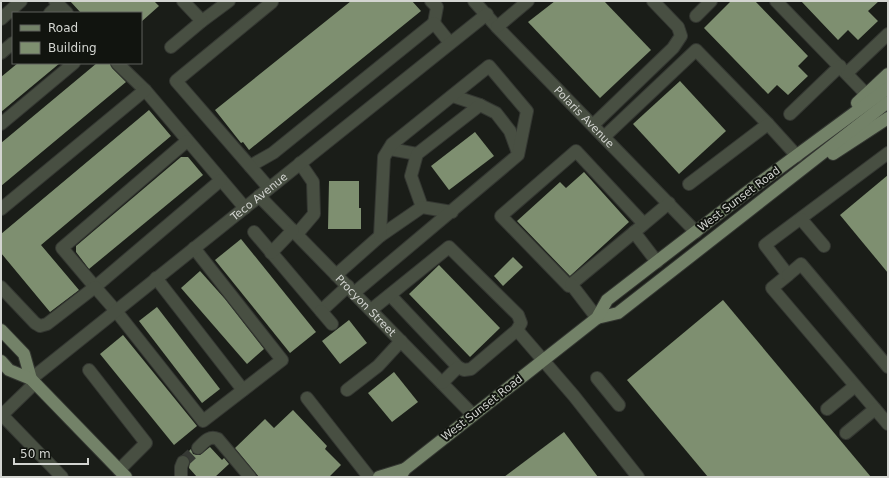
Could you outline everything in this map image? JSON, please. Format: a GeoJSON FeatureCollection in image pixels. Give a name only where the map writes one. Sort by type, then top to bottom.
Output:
{"type":"FeatureCollection","features":[{"type":"Feature","properties":{"kind":"main road"},"geometry":{"type":"LineString","coordinates":[[812,144],[888,74]]}},
{"type":"Feature","properties":{"kind":"main road","name":"West Sunset Road"},"geometry":{"type":"LineString","coordinates":[[379,477],[405,474],[473,415],[597,318],[608,300],[812,144],[888,88]]}},
{"type":"Feature","properties":{"kind":"main road","name":"West Sunset Road"},"geometry":{"type":"LineString","coordinates":[[597,318],[618,313],[888,102]]}},
{"type":"Feature","properties":{"kind":"main road"},"geometry":{"type":"LineString","coordinates":[[764,200],[888,118]]}},
{"type":"Feature","properties":{"kind":"main road"},"geometry":{"type":"LineString","coordinates":[[1,330],[24,354],[33,381]]}},
{"type":"Feature","properties":{"kind":"main road"},"geometry":{"type":"LineString","coordinates":[[1,361],[9,370],[33,381],[122,473]]}},
{"type":"Feature","properties":{"kind":"street"},"geometry":{"type":"LineString","coordinates":[[1,19],[22,1]]}},
{"type":"Feature","properties":{"kind":"street"},"geometry":{"type":"LineString","coordinates":[[183,1],[202,21]]}},
{"type":"Feature","properties":{"kind":"street"},"geometry":{"type":"LineString","coordinates":[[171,47],[229,1]]}},
{"type":"Feature","properties":{"kind":"street"},"geometry":{"type":"LineString","coordinates":[[250,166],[273,153],[434,23],[437,7],[431,1]]}},
{"type":"Feature","properties":{"kind":"street","name":"Polaris Avenue"},"geometry":{"type":"LineString","coordinates":[[474,1],[497,27],[696,232]]}},
{"type":"Feature","properties":{"kind":"street"},"geometry":{"type":"LineString","coordinates":[[497,27],[528,1]]}},
{"type":"Feature","properties":{"kind":"street"},"geometry":{"type":"LineString","coordinates":[[593,125],[673,48],[681,36],[678,27],[653,1]]}},
{"type":"Feature","properties":{"kind":"street"},"geometry":{"type":"LineString","coordinates":[[696,16],[711,1]]}},
{"type":"Feature","properties":{"kind":"street"},"geometry":{"type":"LineString","coordinates":[[776,1],[866,94]]}},
{"type":"Feature","properties":{"kind":"street"},"geometry":{"type":"LineString","coordinates":[[270,188],[176,81],[272,2]]}},
{"type":"Feature","properties":{"kind":"street"},"geometry":{"type":"LineString","coordinates":[[52,12],[61,6]]}},
{"type":"Feature","properties":{"kind":"street","name":"Teco Avenue"},"geometry":{"type":"LineString","coordinates":[[2,414],[33,381],[116,310],[487,14]]}},
{"type":"Feature","properties":{"kind":"street"},"geometry":{"type":"LineString","coordinates":[[434,23],[450,43]]}},
{"type":"Feature","properties":{"kind":"street"},"geometry":{"type":"LineString","coordinates":[[790,114],[888,34]]}},
{"type":"Feature","properties":{"kind":"street"},"geometry":{"type":"LineString","coordinates":[[1,53],[12,44]]}},
{"type":"Feature","properties":{"kind":"street"},"geometry":{"type":"LineString","coordinates":[[604,137],[696,50],[797,156]]}},
{"type":"Feature","properties":{"kind":"street"},"geometry":{"type":"LineString","coordinates":[[1,124],[73,64]]}},
{"type":"Feature","properties":{"kind":"street"},"geometry":{"type":"LineString","coordinates":[[118,64],[144,90],[245,208]]}},
{"type":"Feature","properties":{"kind":"street"},"geometry":{"type":"LineString","coordinates":[[321,311],[435,226],[518,155],[527,111],[489,66],[392,144],[384,157],[380,236]]}},
{"type":"Feature","properties":{"kind":"street"},"geometry":{"type":"LineString","coordinates":[[1,208],[144,90]]}},
{"type":"Feature","properties":{"kind":"street"},"geometry":{"type":"LineString","coordinates":[[452,96],[480,105],[496,113],[510,131],[518,155]]}},
{"type":"Feature","properties":{"kind":"street"},"geometry":{"type":"LineString","coordinates":[[422,206],[411,176],[417,154],[480,105]]}},
{"type":"Feature","properties":{"kind":"street"},"geometry":{"type":"LineString","coordinates":[[689,184],[768,124]]}},
{"type":"Feature","properties":{"kind":"street"},"geometry":{"type":"LineString","coordinates":[[187,140],[62,248],[116,310],[203,421],[282,360],[194,248]]}},
{"type":"Feature","properties":{"kind":"street"},"geometry":{"type":"LineString","coordinates":[[390,149],[417,154]]}},
{"type":"Feature","properties":{"kind":"street"},"geometry":{"type":"LineString","coordinates":[[657,262],[639,228],[576,151],[501,216],[569,286],[639,228],[668,203]]}},
{"type":"Feature","properties":{"kind":"street"},"geometry":{"type":"LineString","coordinates":[[788,276],[765,246],[888,153]]}},
{"type":"Feature","properties":{"kind":"street"},"geometry":{"type":"LineString","coordinates":[[271,252],[314,214],[313,182],[300,163]]}},
{"type":"Feature","properties":{"kind":"street"},"geometry":{"type":"LineString","coordinates":[[1,287],[35,323],[40,326],[48,324],[95,287],[221,180]]}},
{"type":"Feature","properties":{"kind":"street","name":"Procyon Street"},"geometry":{"type":"LineString","coordinates":[[259,196],[473,415]]}},
{"type":"Feature","properties":{"kind":"street"},"geometry":{"type":"LineString","coordinates":[[336,275],[380,236],[422,206],[452,212]]}},
{"type":"Feature","properties":{"kind":"street"},"geometry":{"type":"LineString","coordinates":[[801,219],[824,246]]}},
{"type":"Feature","properties":{"kind":"street"},"geometry":{"type":"LineString","coordinates":[[254,232],[332,324]]}},
{"type":"Feature","properties":{"kind":"street"},"geometry":{"type":"LineString","coordinates":[[371,310],[449,247],[518,315],[521,323],[517,330],[471,369],[464,370],[458,367],[390,295]]}},
{"type":"Feature","properties":{"kind":"street"},"geometry":{"type":"LineString","coordinates":[[888,367],[801,264],[772,288],[888,424]]}},
{"type":"Feature","properties":{"kind":"street"},"geometry":{"type":"LineString","coordinates":[[156,278],[243,390]]}},
{"type":"Feature","properties":{"kind":"street"},"geometry":{"type":"LineString","coordinates":[[571,284],[597,318]]}},
{"type":"Feature","properties":{"kind":"street"},"geometry":{"type":"LineString","coordinates":[[517,330],[542,361],[574,396],[638,477]]}},
{"type":"Feature","properties":{"kind":"street"},"geometry":{"type":"LineString","coordinates":[[347,390],[378,366],[401,340]]}},
{"type":"Feature","properties":{"kind":"street"},"geometry":{"type":"LineString","coordinates":[[442,383],[458,367]]}},
{"type":"Feature","properties":{"kind":"street"},"geometry":{"type":"LineString","coordinates":[[89,370],[146,443],[122,473]]}},
{"type":"Feature","properties":{"kind":"street"},"geometry":{"type":"LineString","coordinates":[[597,378],[619,405]]}},
{"type":"Feature","properties":{"kind":"street"},"geometry":{"type":"LineString","coordinates":[[827,409],[855,386]]}},
{"type":"Feature","properties":{"kind":"street"},"geometry":{"type":"LineString","coordinates":[[307,398],[369,477]]}},
{"type":"Feature","properties":{"kind":"street"},"geometry":{"type":"LineString","coordinates":[[846,433],[875,409]]}},
{"type":"Feature","properties":{"kind":"street"},"geometry":{"type":"LineString","coordinates":[[2,414],[62,477]]}},
{"type":"Feature","properties":{"kind":"street"},"geometry":{"type":"LineString","coordinates":[[198,448],[207,439],[218,439],[250,477]]}},
{"type":"Feature","properties":{"kind":"street"},"geometry":{"type":"LineString","coordinates":[[181,477],[181,467],[183,462]]}},
{"type":"Feature","properties":{"kind":"building"},"geometry":{"type":"Polygon","coordinates":[[[70,1],[154,1],[159,6],[142,21],[142,12],[80,12],[70,1]]]}},
{"type":"Feature","properties":{"kind":"building"},"geometry":{"type":"Polygon","coordinates":[[[351,1],[412,1],[421,11],[249,150],[243,142],[241,143],[215,110],[351,1]]]}},
{"type":"Feature","properties":{"kind":"building"},"geometry":{"type":"Polygon","coordinates":[[[555,1],[604,1],[651,50],[600,98],[528,22],[555,1]]]}},
{"type":"Feature","properties":{"kind":"building"},"geometry":{"type":"Polygon","coordinates":[[[731,1],[755,1],[808,56],[798,66],[808,76],[788,95],[777,85],[768,94],[704,28],[731,1]]]}},
{"type":"Feature","properties":{"kind":"building"},"geometry":{"type":"Polygon","coordinates":[[[801,1],[879,1],[868,11],[878,21],[858,40],[848,30],[838,40],[801,1]]]}},
{"type":"Feature","properties":{"kind":"building"},"geometry":{"type":"Polygon","coordinates":[[[17,64],[59,64],[1,112],[1,77],[17,64]]]}},
{"type":"Feature","properties":{"kind":"building"},"geometry":{"type":"Polygon","coordinates":[[[96,64],[110,64],[112,68],[126,82],[1,186],[1,143],[96,64]]]}},
{"type":"Feature","properties":{"kind":"building"},"geometry":{"type":"Polygon","coordinates":[[[680,81],[726,131],[679,174],[633,124],[680,81]]]}},
{"type":"Feature","properties":{"kind":"building"},"geometry":{"type":"Polygon","coordinates":[[[149,110],[171,136],[41,245],[79,290],[50,312],[1,253],[1,234],[149,110]]]}},
{"type":"Feature","properties":{"kind":"building"},"geometry":{"type":"Polygon","coordinates":[[[475,132],[494,156],[449,190],[431,166],[475,132]]]}},
{"type":"Feature","properties":{"kind":"building"},"geometry":{"type":"Polygon","coordinates":[[[181,157],[188,157],[203,175],[89,269],[76,252],[76,246],[181,157]]]}},
{"type":"Feature","properties":{"kind":"building"},"geometry":{"type":"Polygon","coordinates":[[[584,172],[629,222],[570,276],[517,221],[560,182],[566,188],[584,172]]]}},
{"type":"Feature","properties":{"kind":"building"},"geometry":{"type":"Polygon","coordinates":[[[888,175],[888,273],[840,215],[888,175]]]}},
{"type":"Feature","properties":{"kind":"building"},"geometry":{"type":"Polygon","coordinates":[[[329,181],[359,181],[361,229],[328,229],[329,181]]]}},
{"type":"Feature","properties":{"kind":"building"},"geometry":{"type":"Polygon","coordinates":[[[241,239],[316,332],[290,353],[215,260],[241,239]]]}},
{"type":"Feature","properties":{"kind":"building"},"geometry":{"type":"Polygon","coordinates":[[[513,257],[523,267],[503,286],[494,276],[513,257]]]}},
{"type":"Feature","properties":{"kind":"building"},"geometry":{"type":"Polygon","coordinates":[[[439,265],[500,328],[470,357],[409,294],[439,265]]]}},
{"type":"Feature","properties":{"kind":"building"},"geometry":{"type":"Polygon","coordinates":[[[200,271],[225,299],[264,349],[247,364],[181,288],[200,271]]]}},
{"type":"Feature","properties":{"kind":"building"},"geometry":{"type":"Polygon","coordinates":[[[723,300],[871,477],[708,477],[627,380],[723,300]]]}},
{"type":"Feature","properties":{"kind":"building"},"geometry":{"type":"Polygon","coordinates":[[[157,307],[220,389],[202,403],[139,321],[157,307]]]}},
{"type":"Feature","properties":{"kind":"building"},"geometry":{"type":"Polygon","coordinates":[[[349,320],[367,343],[340,364],[322,341],[349,320]]]}},
{"type":"Feature","properties":{"kind":"building"},"geometry":{"type":"Polygon","coordinates":[[[123,335],[197,426],[174,445],[100,354],[123,335]]]}},
{"type":"Feature","properties":{"kind":"building"},"geometry":{"type":"Polygon","coordinates":[[[394,372],[418,402],[392,422],[368,393],[394,372]]]}},
{"type":"Feature","properties":{"kind":"building"},"geometry":{"type":"Polygon","coordinates":[[[293,410],[327,446],[325,449],[341,465],[329,477],[259,477],[235,448],[265,419],[274,428],[293,410]]]}},
{"type":"Feature","properties":{"kind":"building"},"geometry":{"type":"Polygon","coordinates":[[[564,432],[598,477],[504,477],[564,432]]]}},
{"type":"Feature","properties":{"kind":"building"},"geometry":{"type":"Polygon","coordinates":[[[210,447],[222,460],[224,458],[229,464],[215,477],[197,477],[189,468],[189,457],[185,455],[191,449],[193,454],[200,455],[210,447]]]}},
{"type":"Feature","properties":{"kind":"tunnel"},"geometry":{"type":"LineString","coordinates":[[183,462],[198,448]]}}]}
